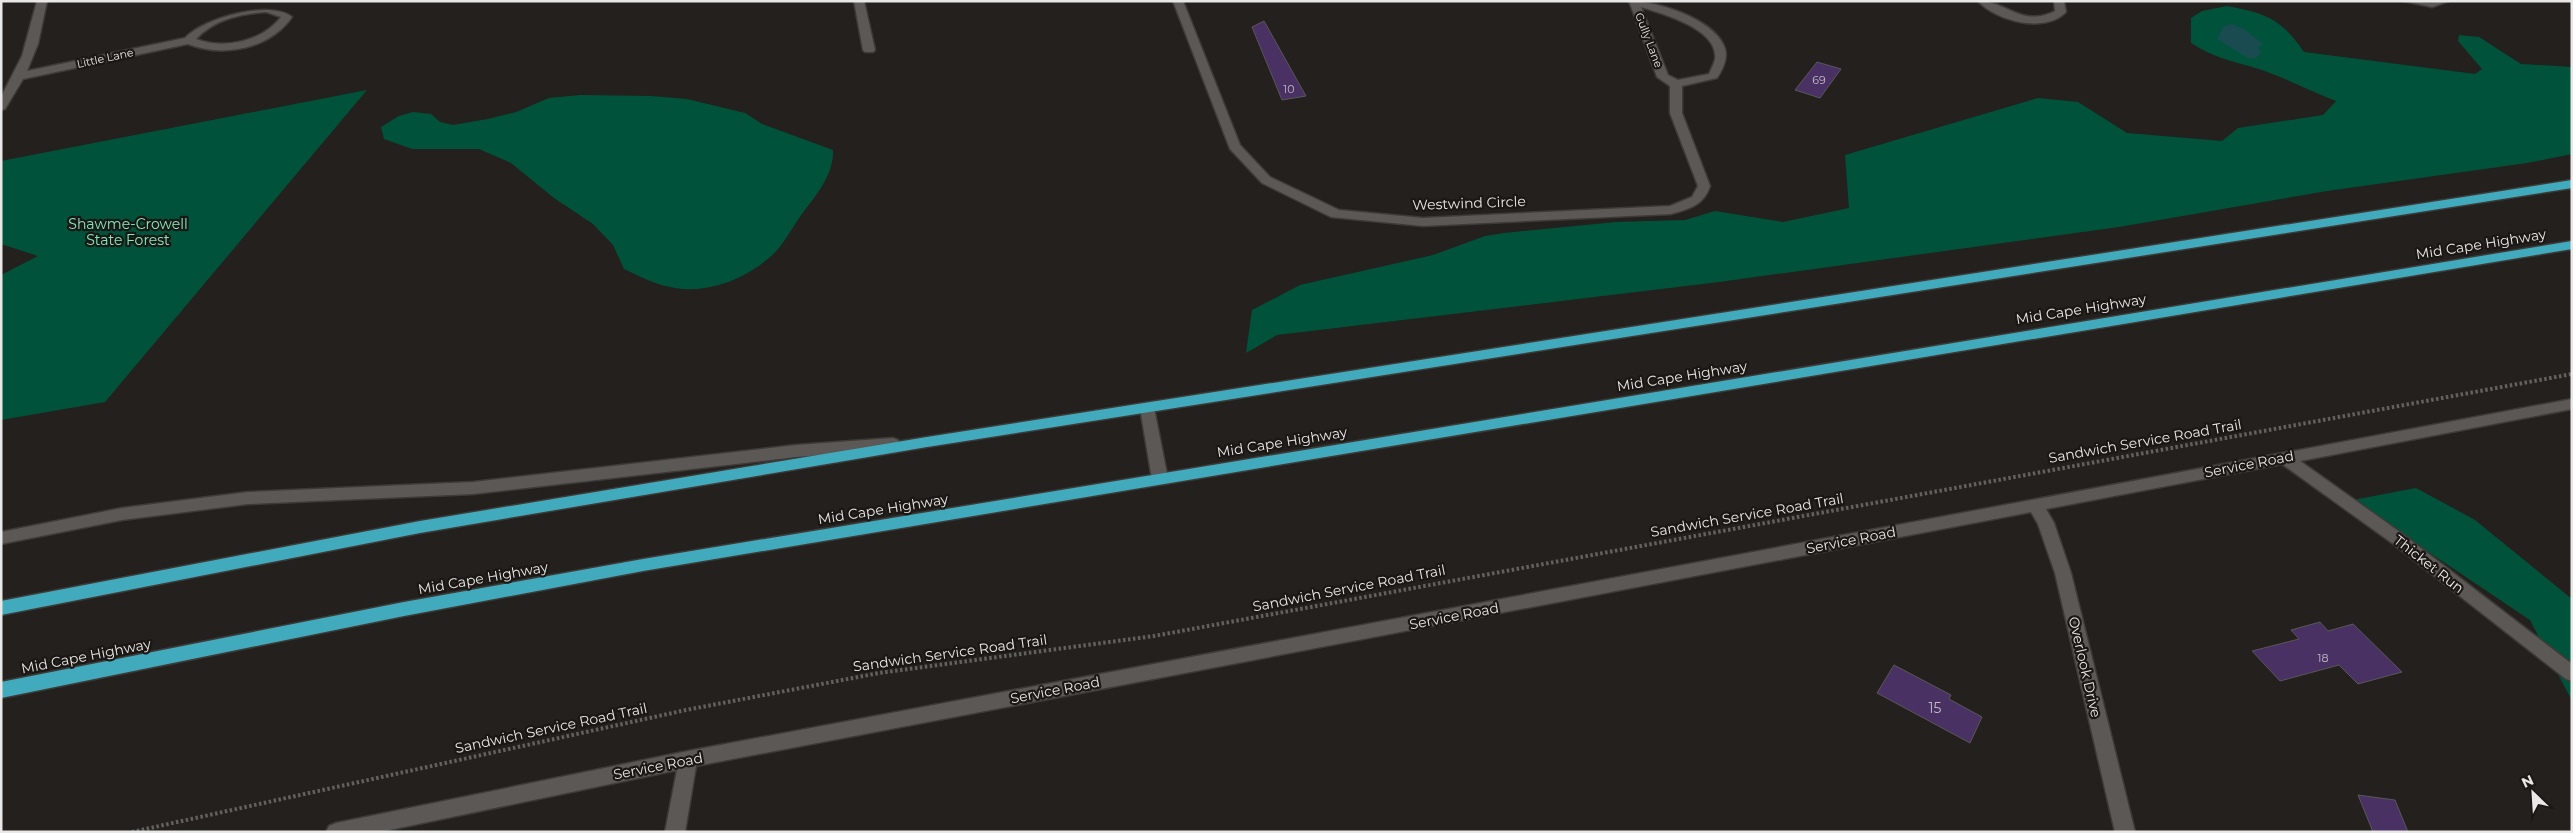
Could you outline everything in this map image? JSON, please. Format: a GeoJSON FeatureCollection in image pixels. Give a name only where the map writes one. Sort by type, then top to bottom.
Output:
{"type":"FeatureCollection","features":[{"type":"Feature","properties":{"kind":"highway"},"geometry":{"type":"LineString","coordinates":[[1,608],[420,527],[927,442],[2572,184]]}},
{"type":"Feature","properties":{"kind":"highway","name":"Mid Cape Highway"},"geometry":{"type":"LineString","coordinates":[[1,690],[404,609],[643,565],[2572,246]]}},
{"type":"Feature","properties":{"kind":"street"},"geometry":{"type":"LineString","coordinates":[[1,107],[21,76],[38,34],[42,1]]}},
{"type":"Feature","properties":{"kind":"street"},"geometry":{"type":"LineString","coordinates":[[859,1],[869,50]]}},
{"type":"Feature","properties":{"kind":"street","name":"Westwind Circle"},"geometry":{"type":"LineString","coordinates":[[1178,1],[1234,146],[1266,180],[1336,214],[1423,222],[1671,210],[1691,204],[1702,196],[1704,186],[1676,113],[1676,84]]}},
{"type":"Feature","properties":{"kind":"street","name":"Gully Lane"},"geometry":{"type":"LineString","coordinates":[[1634,1],[1696,23],[1716,39],[1720,47],[1722,60],[1713,76],[1676,84],[1663,77],[1634,1]]}},
{"type":"Feature","properties":{"kind":"street"},"geometry":{"type":"LineString","coordinates":[[1983,1],[2001,12],[2037,21],[2048,20],[2061,12],[2059,1]]}},
{"type":"Feature","properties":{"kind":"street"},"geometry":{"type":"LineString","coordinates":[[2409,1],[2432,4],[2444,1]]}},
{"type":"Feature","properties":{"kind":"street","name":"Little Lane"},"geometry":{"type":"LineString","coordinates":[[21,76],[189,40],[208,23],[228,15],[266,9],[282,12],[287,17],[283,25],[275,32],[238,45],[199,46],[189,40]]}},
{"type":"Feature","properties":{"kind":"street","name":"Service Road"},"geometry":{"type":"LineString","coordinates":[[336,832],[688,760],[2283,457],[2572,404]]}},
{"type":"Feature","properties":{"kind":"street"},"geometry":{"type":"LineString","coordinates":[[1147,408],[1160,479]]}},
{"type":"Feature","properties":{"kind":"street"},"geometry":{"type":"LineString","coordinates":[[1,538],[122,514],[248,498],[473,488],[796,451],[927,442]]}},
{"type":"Feature","properties":{"kind":"street","name":"Thicket Run"},"geometry":{"type":"LineString","coordinates":[[2283,457],[2398,539],[2572,674]]}},
{"type":"Feature","properties":{"kind":"street","name":"Overlook Drive"},"geometry":{"type":"LineString","coordinates":[[2036,505],[2046,523],[2063,573],[2125,832]]}},
{"type":"Feature","properties":{"kind":"street"},"geometry":{"type":"LineString","coordinates":[[675,832],[688,760]]}},
{"type":"Feature","properties":{"kind":"path","name":"Sandwich Service Road Trail"},"geometry":{"type":"LineString","coordinates":[[132,832],[686,710],[870,675],[951,662],[1154,636],[2572,374]]}},
{"type":"Feature","properties":{"kind":"green space"},"geometry":{"type":"Polygon","coordinates":[[[2227,6],[2272,19],[2288,32],[2304,52],[2475,74],[2482,69],[2458,41],[2459,35],[2479,37],[2521,64],[2572,67],[2572,154],[2527,163],[2327,191],[2119,227],[1719,282],[1277,335],[1246,353],[1252,310],[1300,285],[1433,255],[1485,236],[1504,233],[1616,222],[1685,220],[1715,211],[1783,222],[1849,208],[1845,155],[2038,98],[2078,102],[2127,133],[2222,141],[2238,128],[2323,115],[2336,101],[2273,74],[2214,55],[2191,43],[2191,18],[2202,11],[2227,6]]]}},
{"type":"Feature","properties":{"kind":"green space","name":"Shawme-Crowell State Forest"},"geometry":{"type":"Polygon","coordinates":[[[367,90],[105,402],[1,420],[1,275],[38,256],[1,244],[1,161],[367,90]]]}},
{"type":"Feature","properties":{"kind":"green space"},"geometry":{"type":"Polygon","coordinates":[[[580,95],[651,96],[687,99],[745,113],[762,124],[833,150],[831,168],[818,192],[775,253],[748,273],[736,279],[710,287],[683,289],[658,284],[624,269],[613,245],[593,224],[554,198],[511,163],[479,149],[412,149],[384,139],[381,127],[399,116],[413,112],[431,114],[440,122],[453,125],[516,112],[549,98],[580,95]]]}},
{"type":"Feature","properties":{"kind":"green space"},"geometry":{"type":"Polygon","coordinates":[[[2416,488],[2475,520],[2572,599],[2572,701],[2530,620],[2427,551],[2337,503],[2416,488]]]}},
{"type":"Feature","properties":{"kind":"water"},"geometry":{"type":"Polygon","coordinates":[[[2232,24],[2244,29],[2263,44],[2258,47],[2261,52],[2256,58],[2248,58],[2217,39],[2224,26],[2232,24]]]}},
{"type":"Feature","properties":{"kind":"building"},"geometry":{"type":"Polygon","coordinates":[[[1264,21],[1306,96],[1282,100],[1252,27],[1264,21]]]}},
{"type":"Feature","properties":{"kind":"building"},"geometry":{"type":"Polygon","coordinates":[[[1817,62],[1841,69],[1820,98],[1795,90],[1817,62]]]}},
{"type":"Feature","properties":{"kind":"building"},"geometry":{"type":"Polygon","coordinates":[[[2320,622],[2328,631],[2353,624],[2402,672],[2358,684],[2339,665],[2280,681],[2252,651],[2299,639],[2291,630],[2320,622]]]}},
{"type":"Feature","properties":{"kind":"building"},"geometry":{"type":"Polygon","coordinates":[[[1894,665],[1951,695],[1949,699],[1982,717],[1970,743],[1877,693],[1894,665]]]}},
{"type":"Feature","properties":{"kind":"building"},"geometry":{"type":"Polygon","coordinates":[[[2358,795],[2395,800],[2408,832],[2373,832],[2358,795]]]}}]}
